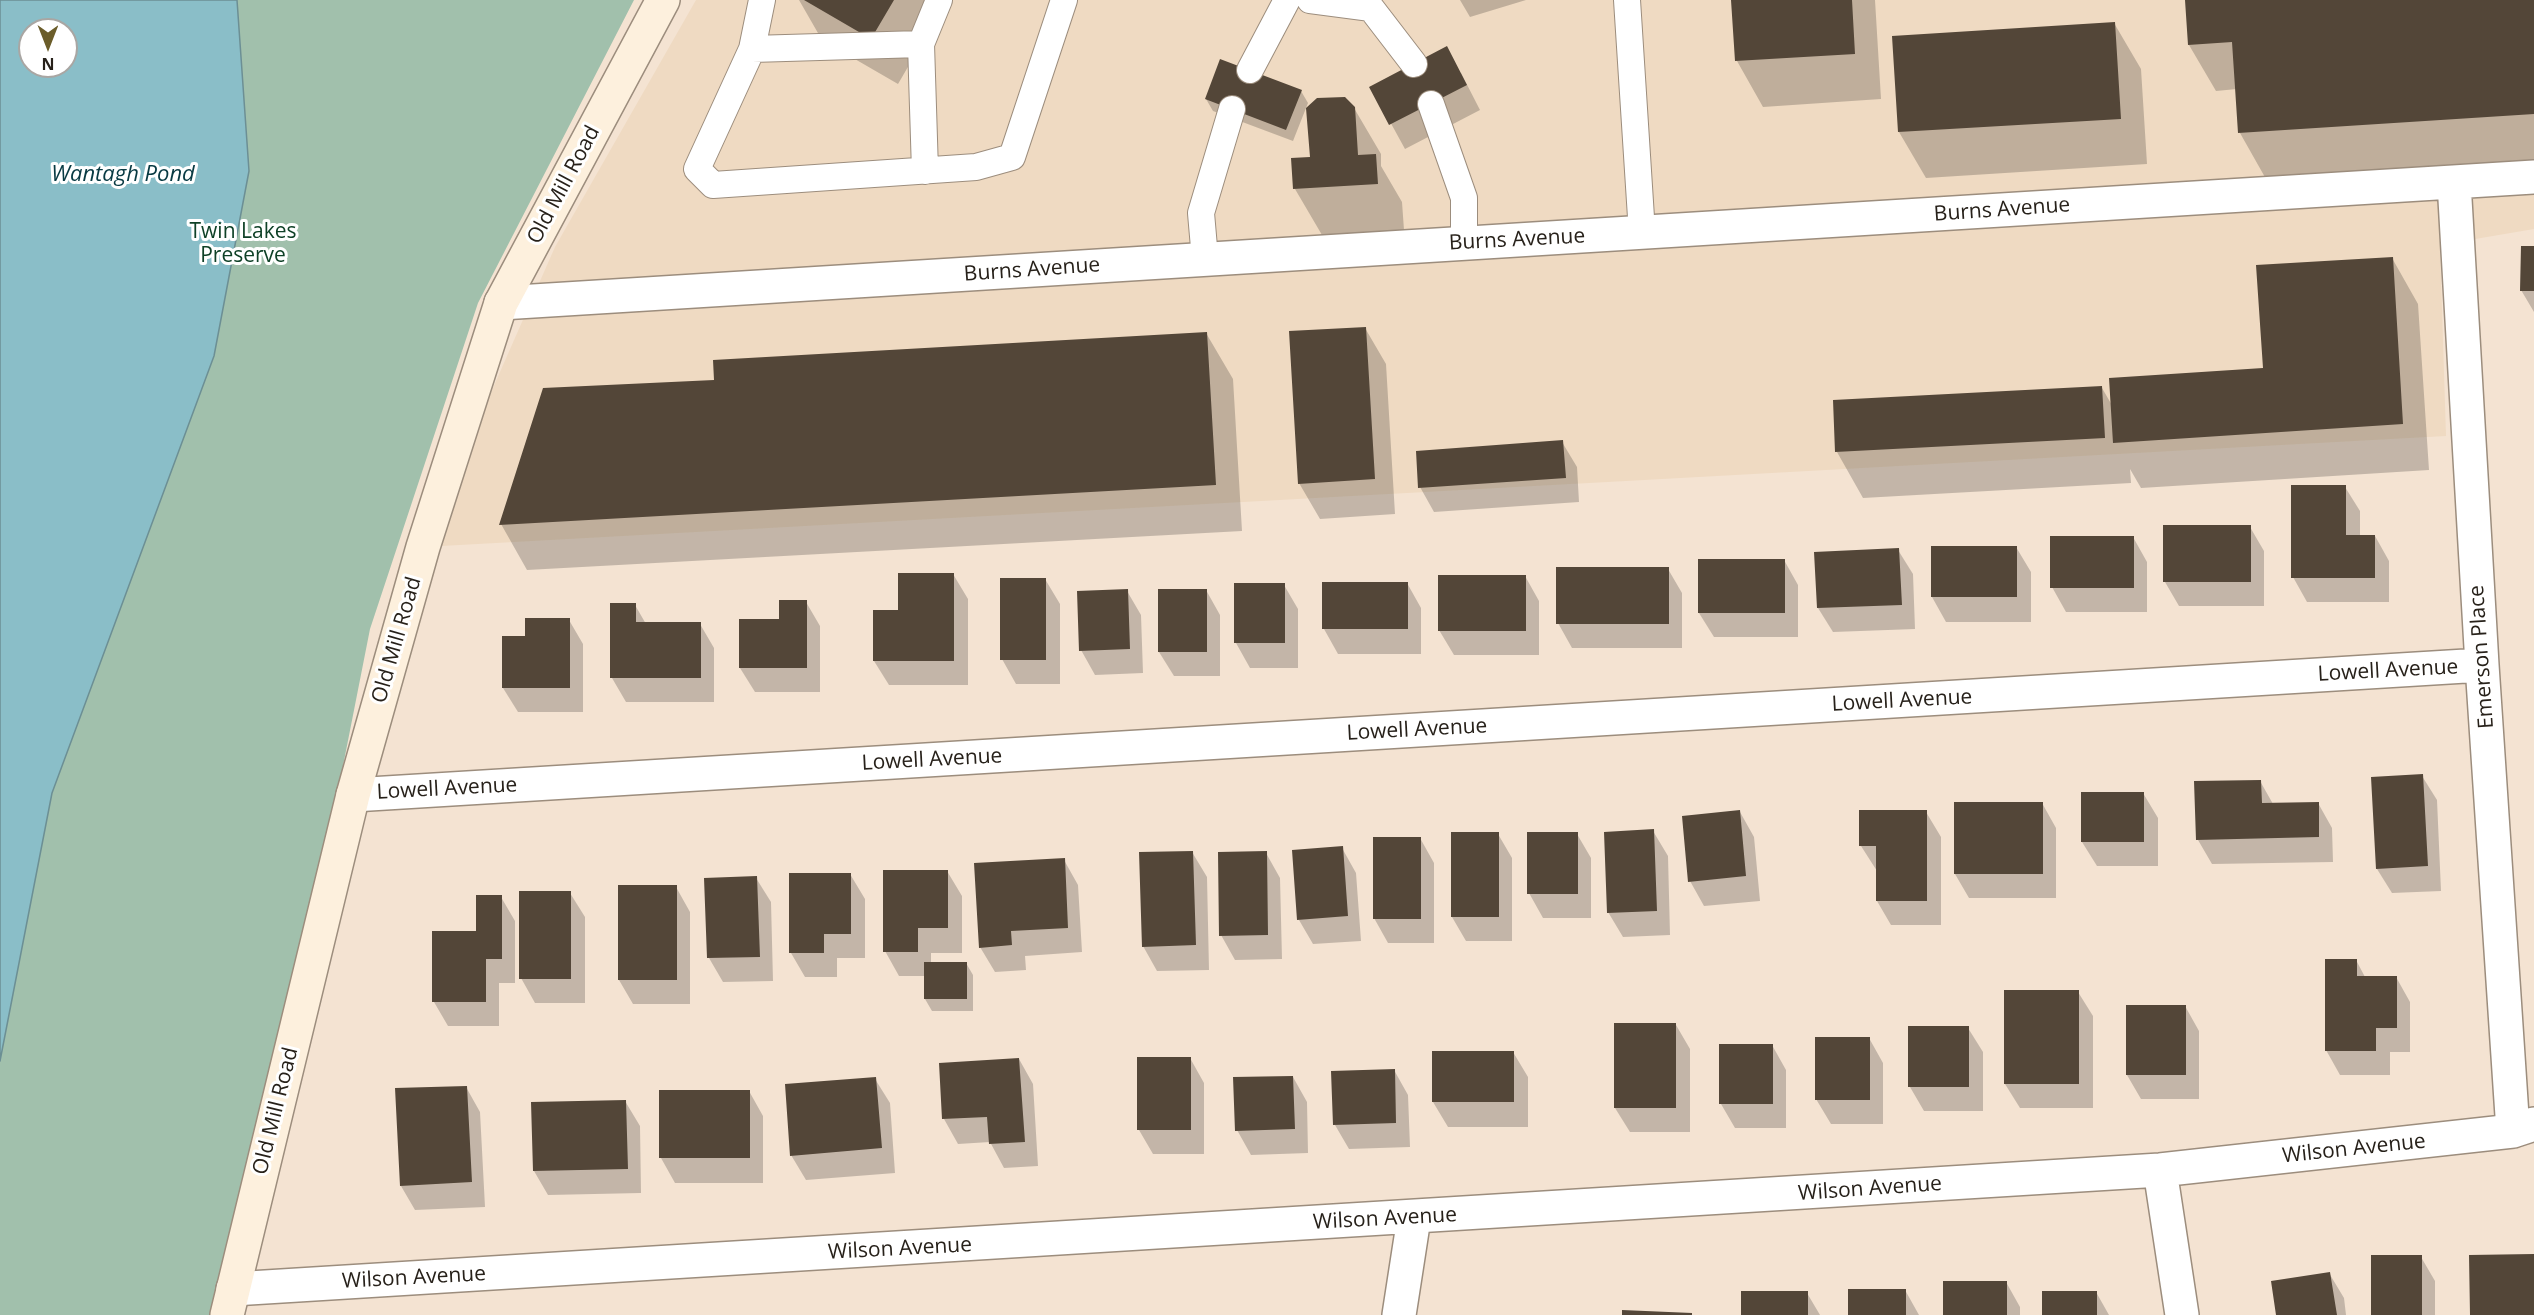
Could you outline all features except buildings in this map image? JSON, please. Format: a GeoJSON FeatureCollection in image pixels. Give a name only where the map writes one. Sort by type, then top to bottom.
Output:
{"type":"FeatureCollection","features":[{"type":"Feature","properties":{"kind":"street","name":"Old Mill Road"},"geometry":{"type":"LineString","coordinates":[[230,1302],[353,795],[423,547],[501,303],[663,0]]}},
{"type":"Feature","properties":{"kind":"street","name":"Burns Avenue"},"geometry":{"type":"LineString","coordinates":[[501,303],[2534,177]]}},
{"type":"Feature","properties":{"kind":"street","name":"Emerson Place"},"geometry":{"type":"LineString","coordinates":[[2454,182],[2482,665],[2523,1127]]}},
{"type":"Feature","properties":{"kind":"street","name":"Lowell Avenue"},"geometry":{"type":"LineString","coordinates":[[353,795],[2482,665]]}},
{"type":"Feature","properties":{"kind":"street","name":"Wilson Avenue"},"geometry":{"type":"LineString","coordinates":[[230,1302],[1414,1218],[2160,1170],[2523,1127]]}},
{"type":"Feature","properties":{"kind":"street"},"geometry":{"type":"LineString","coordinates":[[2160,1170],[2182,1315]]}},
{"type":"Feature","properties":{"kind":"street"},"geometry":{"type":"LineString","coordinates":[[1399,1315],[1414,1218]]}},
{"type":"Feature","properties":{"kind":"lane"},"geometry":{"type":"LineString","coordinates":[[762,0],[752,49],[697,169],[713,185],[976,167],[1012,157],[1064,0]]}},
{"type":"Feature","properties":{"kind":"lane"},"geometry":{"type":"LineString","coordinates":[[925,171],[921,44],[939,0]]}},
{"type":"Feature","properties":{"kind":"lane"},"geometry":{"type":"LineString","coordinates":[[1250,70],[1287,0]]}},
{"type":"Feature","properties":{"kind":"lane"},"geometry":{"type":"LineString","coordinates":[[1627,0],[1642,232]]}},
{"type":"Feature","properties":{"kind":"lane"},"geometry":{"type":"LineString","coordinates":[[1324,1],[1371,8],[1414,64]]}},
{"type":"Feature","properties":{"kind":"lane"},"geometry":{"type":"LineString","coordinates":[[752,49],[921,44]]}},
{"type":"Feature","properties":{"kind":"lane"},"geometry":{"type":"LineString","coordinates":[[1431,104],[1464,198],[1464,243]]}},
{"type":"Feature","properties":{"kind":"lane"},"geometry":{"type":"LineString","coordinates":[[1205,259],[1201,213],[1232,110]]}},
{"type":"Feature","properties":{"kind":"shaded area"},"geometry":{"type":"Polygon","coordinates":[[[696,0],[2534,0],[2534,229],[2440,245],[2446,436],[423,547],[555,247],[696,0]]]}},
{"type":"Feature","properties":{"kind":"green space","name":"Twin Lakes Preserve"},"geometry":{"type":"Polygon","coordinates":[[[0,0],[634,0],[478,303],[370,629],[341,776],[216,1315],[0,1315],[0,0]]]}},
{"type":"Feature","properties":{"kind":"water","name":"Wantagh Pond"},"geometry":{"type":"Polygon","coordinates":[[[0,0],[237,0],[249,171],[214,356],[52,793],[0,1061],[0,0]]]}}]}
